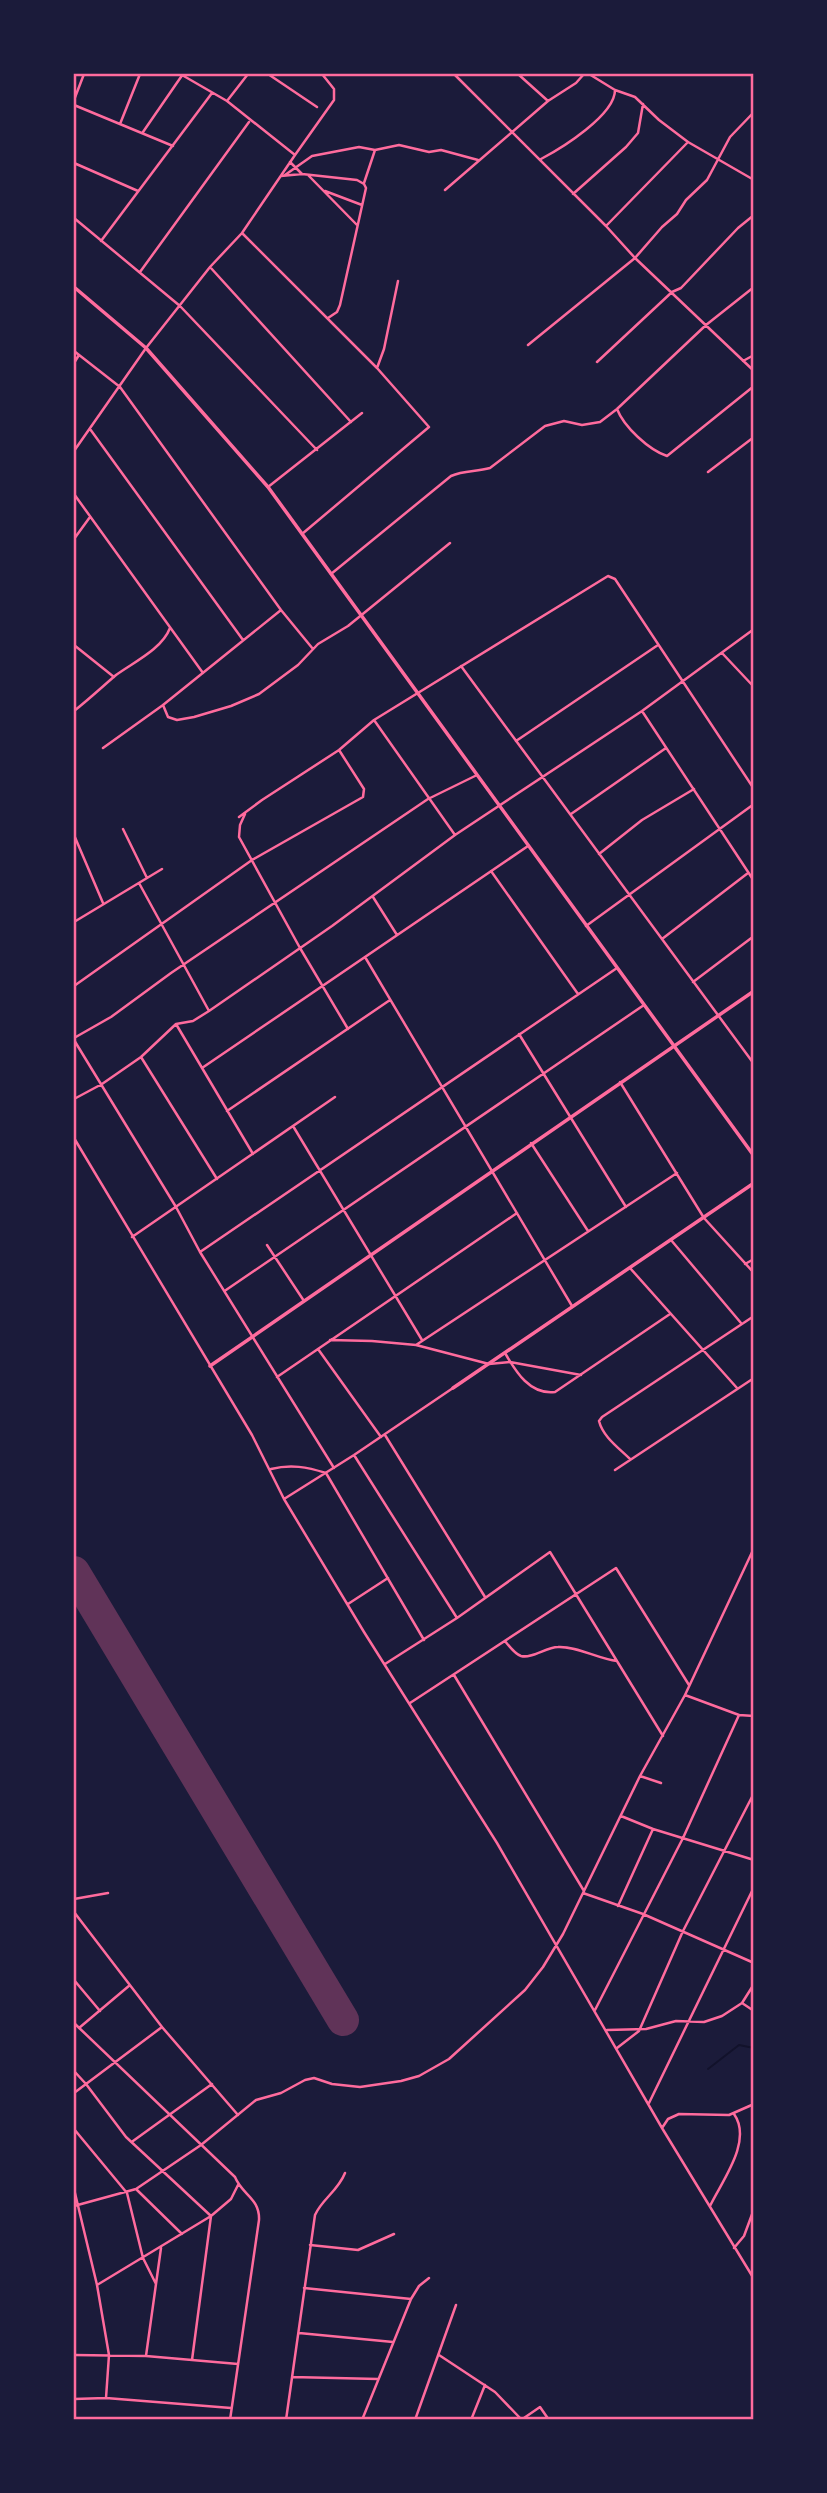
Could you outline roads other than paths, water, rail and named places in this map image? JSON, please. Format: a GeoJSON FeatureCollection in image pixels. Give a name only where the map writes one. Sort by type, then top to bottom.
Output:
{"type":"FeatureCollection","features":[{"type":"Feature","properties":{"kind":"street"},"geometry":{"type":"LineString","coordinates":[[84,74],[74,103],[173,146]]}},
{"type":"Feature","properties":{"kind":"street"},"geometry":{"type":"LineString","coordinates":[[120,124],[140,74]]}},
{"type":"Feature","properties":{"kind":"street"},"geometry":{"type":"LineString","coordinates":[[143,132],[182,74],[227,101],[295,155]]}},
{"type":"Feature","properties":{"kind":"street"},"geometry":{"type":"LineString","coordinates":[[227,101],[247,74]]}},
{"type":"Feature","properties":{"kind":"street"},"geometry":{"type":"LineString","coordinates":[[268,74],[317,107]]}},
{"type":"Feature","properties":{"kind":"street"},"geometry":{"type":"LineString","coordinates":[[74,451],[146,348],[210,267],[242,233],[334,100],[334,89],[322,74]]}},
{"type":"Feature","properties":{"kind":"street"},"geometry":{"type":"LineString","coordinates":[[454,74],[635,258],[754,372]]}},
{"type":"Feature","properties":{"kind":"street"},"geometry":{"type":"LineString","coordinates":[[518,74],[548,101]]}},
{"type":"Feature","properties":{"kind":"street"},"geometry":{"type":"LineString","coordinates":[[445,190],[548,101],[576,83],[584,74]]}},
{"type":"Feature","properties":{"kind":"street"},"geometry":{"type":"LineString","coordinates":[[589,74],[615,90],[635,97],[688,142],[754,180]]}},
{"type":"Feature","properties":{"kind":"street"},"geometry":{"type":"LineString","coordinates":[[540,159],[557,150],[601,117],[615,99],[615,90]]}},
{"type":"Feature","properties":{"kind":"street"},"geometry":{"type":"LineString","coordinates":[[101,240],[212,93]]}},
{"type":"Feature","properties":{"kind":"street"},"geometry":{"type":"LineString","coordinates":[[573,194],[638,133],[643,104]]}},
{"type":"Feature","properties":{"kind":"street"},"geometry":{"type":"LineString","coordinates":[[528,345],[635,258],[707,180],[730,137],[744,119],[754,112]]}},
{"type":"Feature","properties":{"kind":"street"},"geometry":{"type":"LineString","coordinates":[[140,272],[250,121]]}},
{"type":"Feature","properties":{"kind":"street"},"geometry":{"type":"LineString","coordinates":[[606,226],[688,142]]}},
{"type":"Feature","properties":{"kind":"street"},"geometry":{"type":"LineString","coordinates":[[282,176],[312,156],[359,147],[375,150],[399,145],[429,152],[441,150],[478,160]]}},
{"type":"Feature","properties":{"kind":"street"},"geometry":{"type":"LineString","coordinates":[[328,318],[337,312],[340,305],[366,188],[364,184],[375,150]]}},
{"type":"Feature","properties":{"kind":"street"},"geometry":{"type":"LineString","coordinates":[[290,162],[302,174]]}},
{"type":"Feature","properties":{"kind":"street"},"geometry":{"type":"LineString","coordinates":[[74,163],[139,191]]}},
{"type":"Feature","properties":{"kind":"street"},"geometry":{"type":"LineString","coordinates":[[282,176],[302,174],[357,180],[364,184]]}},
{"type":"Feature","properties":{"kind":"street"},"geometry":{"type":"LineString","coordinates":[[307,175],[357,225]]}},
{"type":"Feature","properties":{"kind":"street"},"geometry":{"type":"LineString","coordinates":[[322,190],[362,205]]}},
{"type":"Feature","properties":{"kind":"street"},"geometry":{"type":"LineString","coordinates":[[597,362],[672,292],[681,288],[738,228],[754,215]]}},
{"type":"Feature","properties":{"kind":"street"},"geometry":{"type":"LineString","coordinates":[[74,218],[180,306],[317,450]]}},
{"type":"Feature","properties":{"kind":"street"},"geometry":{"type":"LineString","coordinates":[[242,233],[377,368],[429,427],[302,534]]}},
{"type":"Feature","properties":{"kind":"street"},"geometry":{"type":"LineString","coordinates":[[210,267],[351,422]]}},
{"type":"Feature","properties":{"kind":"street"},"geometry":{"type":"LineString","coordinates":[[377,368],[384,349],[398,281]]}},
{"type":"Feature","properties":{"kind":"street"},"geometry":{"type":"LineString","coordinates":[[74,287],[146,348],[268,487],[754,1156]]}},
{"type":"Feature","properties":{"kind":"street"},"geometry":{"type":"LineString","coordinates":[[331,574],[451,476],[460,471],[490,468],[545,426],[564,421],[582,425],[593,424],[617,409],[706,326],[754,287]]}},
{"type":"Feature","properties":{"kind":"street"},"geometry":{"type":"LineString","coordinates":[[74,351],[120,387],[281,610],[313,649]]}},
{"type":"Feature","properties":{"kind":"street"},"geometry":{"type":"LineString","coordinates":[[74,363],[79,355]]}},
{"type":"Feature","properties":{"kind":"street"},"geometry":{"type":"LineString","coordinates":[[743,361],[754,355]]}},
{"type":"Feature","properties":{"kind":"street"},"geometry":{"type":"LineString","coordinates":[[617,409],[639,436],[667,456],[754,386]]}},
{"type":"Feature","properties":{"kind":"street"},"geometry":{"type":"LineString","coordinates":[[268,487],[362,413]]}},
{"type":"Feature","properties":{"kind":"street"},"geometry":{"type":"LineString","coordinates":[[90,429],[243,640]]}},
{"type":"Feature","properties":{"kind":"street"},"geometry":{"type":"LineString","coordinates":[[708,472],[754,437]]}},
{"type":"Feature","properties":{"kind":"street"},"geometry":{"type":"LineString","coordinates":[[74,494],[204,674]]}},
{"type":"Feature","properties":{"kind":"street"},"geometry":{"type":"LineString","coordinates":[[74,539],[90,517]]}},
{"type":"Feature","properties":{"kind":"street"},"geometry":{"type":"LineString","coordinates":[[163,705],[168,717],[177,719],[232,706],[259,694],[298,666],[313,649],[348,626],[450,542]]}},
{"type":"Feature","properties":{"kind":"street"},"geometry":{"type":"LineString","coordinates":[[239,817],[339,750],[374,720],[608,576],[615,579],[754,789]]}},
{"type":"Feature","properties":{"kind":"street"},"geometry":{"type":"LineString","coordinates":[[103,748],[204,674],[281,610]]}},
{"type":"Feature","properties":{"kind":"street"},"geometry":{"type":"LineString","coordinates":[[74,711],[153,649],[166,637],[170,628]]}},
{"type":"Feature","properties":{"kind":"street"},"geometry":{"type":"LineString","coordinates":[[74,1099],[102,1084],[141,1057],[176,1024],[193,1021],[209,1011],[373,897],[455,835],[642,711],[754,629]]}},
{"type":"Feature","properties":{"kind":"street"},"geometry":{"type":"LineString","coordinates":[[74,645],[114,677]]}},
{"type":"Feature","properties":{"kind":"street"},"geometry":{"type":"LineString","coordinates":[[516,741],[659,645]]}},
{"type":"Feature","properties":{"kind":"street"},"geometry":{"type":"LineString","coordinates":[[722,653],[754,687]]}},
{"type":"Feature","properties":{"kind":"street"},"geometry":{"type":"LineString","coordinates":[[461,666],[753,1063]]}},
{"type":"Feature","properties":{"kind":"street"},"geometry":{"type":"LineString","coordinates":[[642,711],[754,881]]}},
{"type":"Feature","properties":{"kind":"street"},"geometry":{"type":"LineString","coordinates":[[374,720],[455,835]]}},
{"type":"Feature","properties":{"kind":"street"},"geometry":{"type":"LineString","coordinates":[[570,815],[666,748]]}},
{"type":"Feature","properties":{"kind":"street"},"geometry":{"type":"LineString","coordinates":[[74,986],[253,860],[363,797],[364,789],[339,750]]}},
{"type":"Feature","properties":{"kind":"street"},"geometry":{"type":"LineString","coordinates":[[334,1468],[200,1252],[176,1207],[74,1039],[111,1017],[183,964],[428,799],[477,775]]}},
{"type":"Feature","properties":{"kind":"street"},"geometry":{"type":"LineString","coordinates":[[599,854],[642,820],[694,789]]}},
{"type":"Feature","properties":{"kind":"street"},"geometry":{"type":"LineString","coordinates":[[586,926],[754,804]]}},
{"type":"Feature","properties":{"kind":"street"},"geometry":{"type":"LineString","coordinates":[[246,813],[240,825],[239,837],[348,1029]]}},
{"type":"Feature","properties":{"kind":"street"},"geometry":{"type":"LineString","coordinates":[[123,829],[147,878]]}},
{"type":"Feature","properties":{"kind":"street"},"geometry":{"type":"LineString","coordinates":[[74,835],[103,903]]}},
{"type":"Feature","properties":{"kind":"street"},"geometry":{"type":"LineString","coordinates":[[202,1068],[528,846]]}},
{"type":"Feature","properties":{"kind":"street"},"geometry":{"type":"LineString","coordinates":[[74,922],[162,869]]}},
{"type":"Feature","properties":{"kind":"street"},"geometry":{"type":"LineString","coordinates":[[491,872],[578,994]]}},
{"type":"Feature","properties":{"kind":"street"},"geometry":{"type":"LineString","coordinates":[[662,939],[748,873]]}},
{"type":"Feature","properties":{"kind":"street"},"geometry":{"type":"LineString","coordinates":[[139,883],[209,1011]]}},
{"type":"Feature","properties":{"kind":"street"},"geometry":{"type":"LineString","coordinates":[[373,897],[397,935]]}},
{"type":"Feature","properties":{"kind":"street"},"geometry":{"type":"LineString","coordinates":[[693,982],[754,936]]}},
{"type":"Feature","properties":{"kind":"street"},"geometry":{"type":"LineString","coordinates":[[365,957],[573,1307]]}},
{"type":"Feature","properties":{"kind":"street"},"geometry":{"type":"LineString","coordinates":[[200,1252],[617,968]]}},
{"type":"Feature","properties":{"kind":"street"},"geometry":{"type":"LineString","coordinates":[[210,1366],[754,990]]}},
{"type":"Feature","properties":{"kind":"street"},"geometry":{"type":"LineString","coordinates":[[227,1111],[390,1000]]}},
{"type":"Feature","properties":{"kind":"street"},"geometry":{"type":"LineString","coordinates":[[226,1290],[643,1005]]}},
{"type":"Feature","properties":{"kind":"street"},"geometry":{"type":"LineString","coordinates":[[176,1024],[253,1154]]}},
{"type":"Feature","properties":{"kind":"street"},"geometry":{"type":"LineString","coordinates":[[519,1034],[626,1207]]}},
{"type":"Feature","properties":{"kind":"street"},"geometry":{"type":"LineString","coordinates":[[141,1057],[217,1179]]}},
{"type":"Feature","properties":{"kind":"street"},"geometry":{"type":"LineString","coordinates":[[620,1082],[704,1217],[754,1273]]}},
{"type":"Feature","properties":{"kind":"street"},"geometry":{"type":"LineString","coordinates":[[132,1237],[335,1097]]}},
{"type":"Feature","properties":{"kind":"street"},"geometry":{"type":"LineString","coordinates":[[293,1126],[422,1340]]}},
{"type":"Feature","properties":{"kind":"street"},"geometry":{"type":"LineString","coordinates":[[74,1138],[271,1469],[284,1499],[557,1944],[662,2128],[754,2279]]}},
{"type":"Feature","properties":{"kind":"street"},"geometry":{"type":"LineString","coordinates":[[531,1143],[589,1231]]}},
{"type":"Feature","properties":{"kind":"street"},"geometry":{"type":"LineString","coordinates":[[416,1345],[677,1173]]}},
{"type":"Feature","properties":{"kind":"street"},"geometry":{"type":"LineString","coordinates":[[284,1499],[383,1436],[754,1183]]}},
{"type":"Feature","properties":{"kind":"street"},"geometry":{"type":"LineString","coordinates":[[277,1377],[517,1213]]}},
{"type":"Feature","properties":{"kind":"street"},"geometry":{"type":"LineString","coordinates":[[671,1240],[741,1324]]}},
{"type":"Feature","properties":{"kind":"street"},"geometry":{"type":"LineString","coordinates":[[267,1245],[304,1301]]}},
{"type":"Feature","properties":{"kind":"street"},"geometry":{"type":"LineString","coordinates":[[745,1264],[754,1259]]}},
{"type":"Feature","properties":{"kind":"street"},"geometry":{"type":"LineString","coordinates":[[630,1268],[737,1388]]}},
{"type":"Feature","properties":{"kind":"street"},"geometry":{"type":"LineString","coordinates":[[505,1353],[527,1383],[538,1391],[555,1392],[670,1314]]}},
{"type":"Feature","properties":{"kind":"street"},"geometry":{"type":"LineString","coordinates":[[630,1459],[607,1437],[599,1422],[702,1349],[754,1316]]}},
{"type":"Feature","properties":{"kind":"street"},"geometry":{"type":"LineString","coordinates":[[330,1340],[416,1345],[489,1364],[510,1363],[581,1375]]}},
{"type":"Feature","properties":{"kind":"street"},"geometry":{"type":"LineString","coordinates":[[318,1349],[383,1436],[485,1597]]}},
{"type":"Feature","properties":{"kind":"street"},"geometry":{"type":"LineString","coordinates":[[615,1470],[754,1378]]}},
{"type":"Feature","properties":{"kind":"street"},"geometry":{"type":"LineString","coordinates":[[354,1455],[457,1618]]}},
{"type":"Feature","properties":{"kind":"street"},"geometry":{"type":"LineString","coordinates":[[271,1469],[287,1465],[326,1473],[424,1640]]}},
{"type":"Feature","properties":{"kind":"street"},"geometry":{"type":"LineString","coordinates":[[75,2205],[136,2189],[201,2145],[256,2100],[281,2093],[311,2078],[344,2086],[379,2085],[419,2076],[436,2067],[483,2030],[525,1990],[557,1944],[584,1892],[640,1776],[685,1695],[754,1548]]}},
{"type":"Feature","properties":{"kind":"street"},"geometry":{"type":"LineString","coordinates":[[385,1664],[457,1618],[550,1552],[663,1736]]}},
{"type":"Feature","properties":{"kind":"street"},"geometry":{"type":"LineString","coordinates":[[410,1703],[616,1568],[689,1685]]}},
{"type":"Feature","properties":{"kind":"street"},"geometry":{"type":"LineString","coordinates":[[348,1604],[388,1578]]}},
{"type":"Feature","properties":{"kind":"street"},"geometry":{"type":"LineString","coordinates":[[505,1641],[519,1656],[568,1647],[601,1659],[617,1661]]}},
{"type":"Feature","properties":{"kind":"street"},"geometry":{"type":"LineString","coordinates":[[454,1674],[584,1892],[643,1914],[754,1963]]}},
{"type":"Feature","properties":{"kind":"street"},"geometry":{"type":"LineString","coordinates":[[685,1695],[739,1714],[754,1716]]}},
{"type":"Feature","properties":{"kind":"street"},"geometry":{"type":"LineString","coordinates":[[595,2010],[683,1838],[739,1714]]}},
{"type":"Feature","properties":{"kind":"street"},"geometry":{"type":"LineString","coordinates":[[640,1776],[661,1783]]}},
{"type":"Feature","properties":{"kind":"street"},"geometry":{"type":"LineString","coordinates":[[617,2048],[632,2039],[640,2029],[683,1931],[754,1793]]}},
{"type":"Feature","properties":{"kind":"street"},"geometry":{"type":"LineString","coordinates":[[621,1816],[653,1829],[754,1860]]}},
{"type":"Feature","properties":{"kind":"street"},"geometry":{"type":"LineString","coordinates":[[618,1906],[653,1829]]}},
{"type":"Feature","properties":{"kind":"street"},"geometry":{"type":"LineString","coordinates":[[649,2103],[754,1887]]}},
{"type":"Feature","properties":{"kind":"street"},"geometry":{"type":"LineString","coordinates":[[74,1899],[108,1893]]}},
{"type":"Feature","properties":{"kind":"street"},"geometry":{"type":"LineString","coordinates":[[74,1912],[162,2027],[238,2115]]}},
{"type":"Feature","properties":{"kind":"street"},"geometry":{"type":"LineString","coordinates":[[74,1980],[100,2011]]}},
{"type":"Feature","properties":{"kind":"street"},"geometry":{"type":"LineString","coordinates":[[79,2028],[131,1984]]}},
{"type":"Feature","properties":{"kind":"street"},"geometry":{"type":"LineString","coordinates":[[607,2030],[651,2029],[671,2022],[704,2022],[722,2016],[742,2003],[754,1984]]}},
{"type":"Feature","properties":{"kind":"street"},"geometry":{"type":"LineString","coordinates":[[742,2003],[754,2011]]}},
{"type":"Feature","properties":{"kind":"street"},"geometry":{"type":"LineString","coordinates":[[74,2023],[235,2177],[238,2185],[253,2198],[260,2211],[230,2420]]}},
{"type":"Feature","properties":{"kind":"street"},"geometry":{"type":"LineString","coordinates":[[74,2093],[162,2027]]}},
{"type":"Feature","properties":{"kind":"street"},"geometry":{"type":"LineString","coordinates":[[74,2071],[132,2142],[211,2216]]}},
{"type":"Feature","properties":{"kind":"street"},"geometry":{"type":"LineString","coordinates":[[132,2142],[212,2084]]}},
{"type":"Feature","properties":{"kind":"street"},"geometry":{"type":"LineString","coordinates":[[662,2128],[668,2119],[679,2114],[719,2115],[734,2113],[754,2104]]}},
{"type":"Feature","properties":{"kind":"street"},"geometry":{"type":"LineString","coordinates":[[710,2206],[738,2147],[739,2125],[734,2113]]}},
{"type":"Feature","properties":{"kind":"street"},"geometry":{"type":"LineString","coordinates":[[74,2129],[127,2193],[143,2258],[156,2284]]}},
{"type":"Feature","properties":{"kind":"street"},"geometry":{"type":"LineString","coordinates":[[286,2420],[310,2245],[318,2209],[337,2189],[345,2174]]}},
{"type":"Feature","properties":{"kind":"street"},"geometry":{"type":"LineString","coordinates":[[97,2285],[211,2216],[231,2199],[238,2185]]}},
{"type":"Feature","properties":{"kind":"street"},"geometry":{"type":"LineString","coordinates":[[74,2189],[75,2205],[97,2285],[109,2355],[106,2398]]}},
{"type":"Feature","properties":{"kind":"street"},"geometry":{"type":"LineString","coordinates":[[136,2189],[182,2234]]}},
{"type":"Feature","properties":{"kind":"street"},"geometry":{"type":"LineString","coordinates":[[734,2248],[744,2236],[754,2209]]}},
{"type":"Feature","properties":{"kind":"street"},"geometry":{"type":"LineString","coordinates":[[192,2360],[211,2216]]}},
{"type":"Feature","properties":{"kind":"street"},"geometry":{"type":"LineString","coordinates":[[310,2245],[358,2250],[394,2234]]}},
{"type":"Feature","properties":{"kind":"street"},"geometry":{"type":"LineString","coordinates":[[146,2356],[162,2247]]}},
{"type":"Feature","properties":{"kind":"street"},"geometry":{"type":"LineString","coordinates":[[362,2420],[411,2299],[419,2286],[429,2278]]}},
{"type":"Feature","properties":{"kind":"street"},"geometry":{"type":"LineString","coordinates":[[304,2288],[411,2299]]}},
{"type":"Feature","properties":{"kind":"street"},"geometry":{"type":"LineString","coordinates":[[415,2420],[456,2305]]}},
{"type":"Feature","properties":{"kind":"street"},"geometry":{"type":"LineString","coordinates":[[299,2333],[393,2342]]}},
{"type":"Feature","properties":{"kind":"street"},"geometry":{"type":"LineString","coordinates":[[74,2355],[146,2356],[239,2364]]}},
{"type":"Feature","properties":{"kind":"street"},"geometry":{"type":"LineString","coordinates":[[439,2355],[503,2399],[521,2419],[540,2407],[549,2420]]}},
{"type":"Feature","properties":{"kind":"street"},"geometry":{"type":"LineString","coordinates":[[292,2376],[378,2379]]}},
{"type":"Feature","properties":{"kind":"street"},"geometry":{"type":"LineString","coordinates":[[471,2420],[485,2385]]}},
{"type":"Feature","properties":{"kind":"street"},"geometry":{"type":"LineString","coordinates":[[74,2399],[106,2398],[232,2408]]}},
{"type":"Feature","properties":{"kind":"waterway"},"geometry":{"type":"LineString","coordinates":[[708,2069],[739,2045],[754,2048]]}}]}
